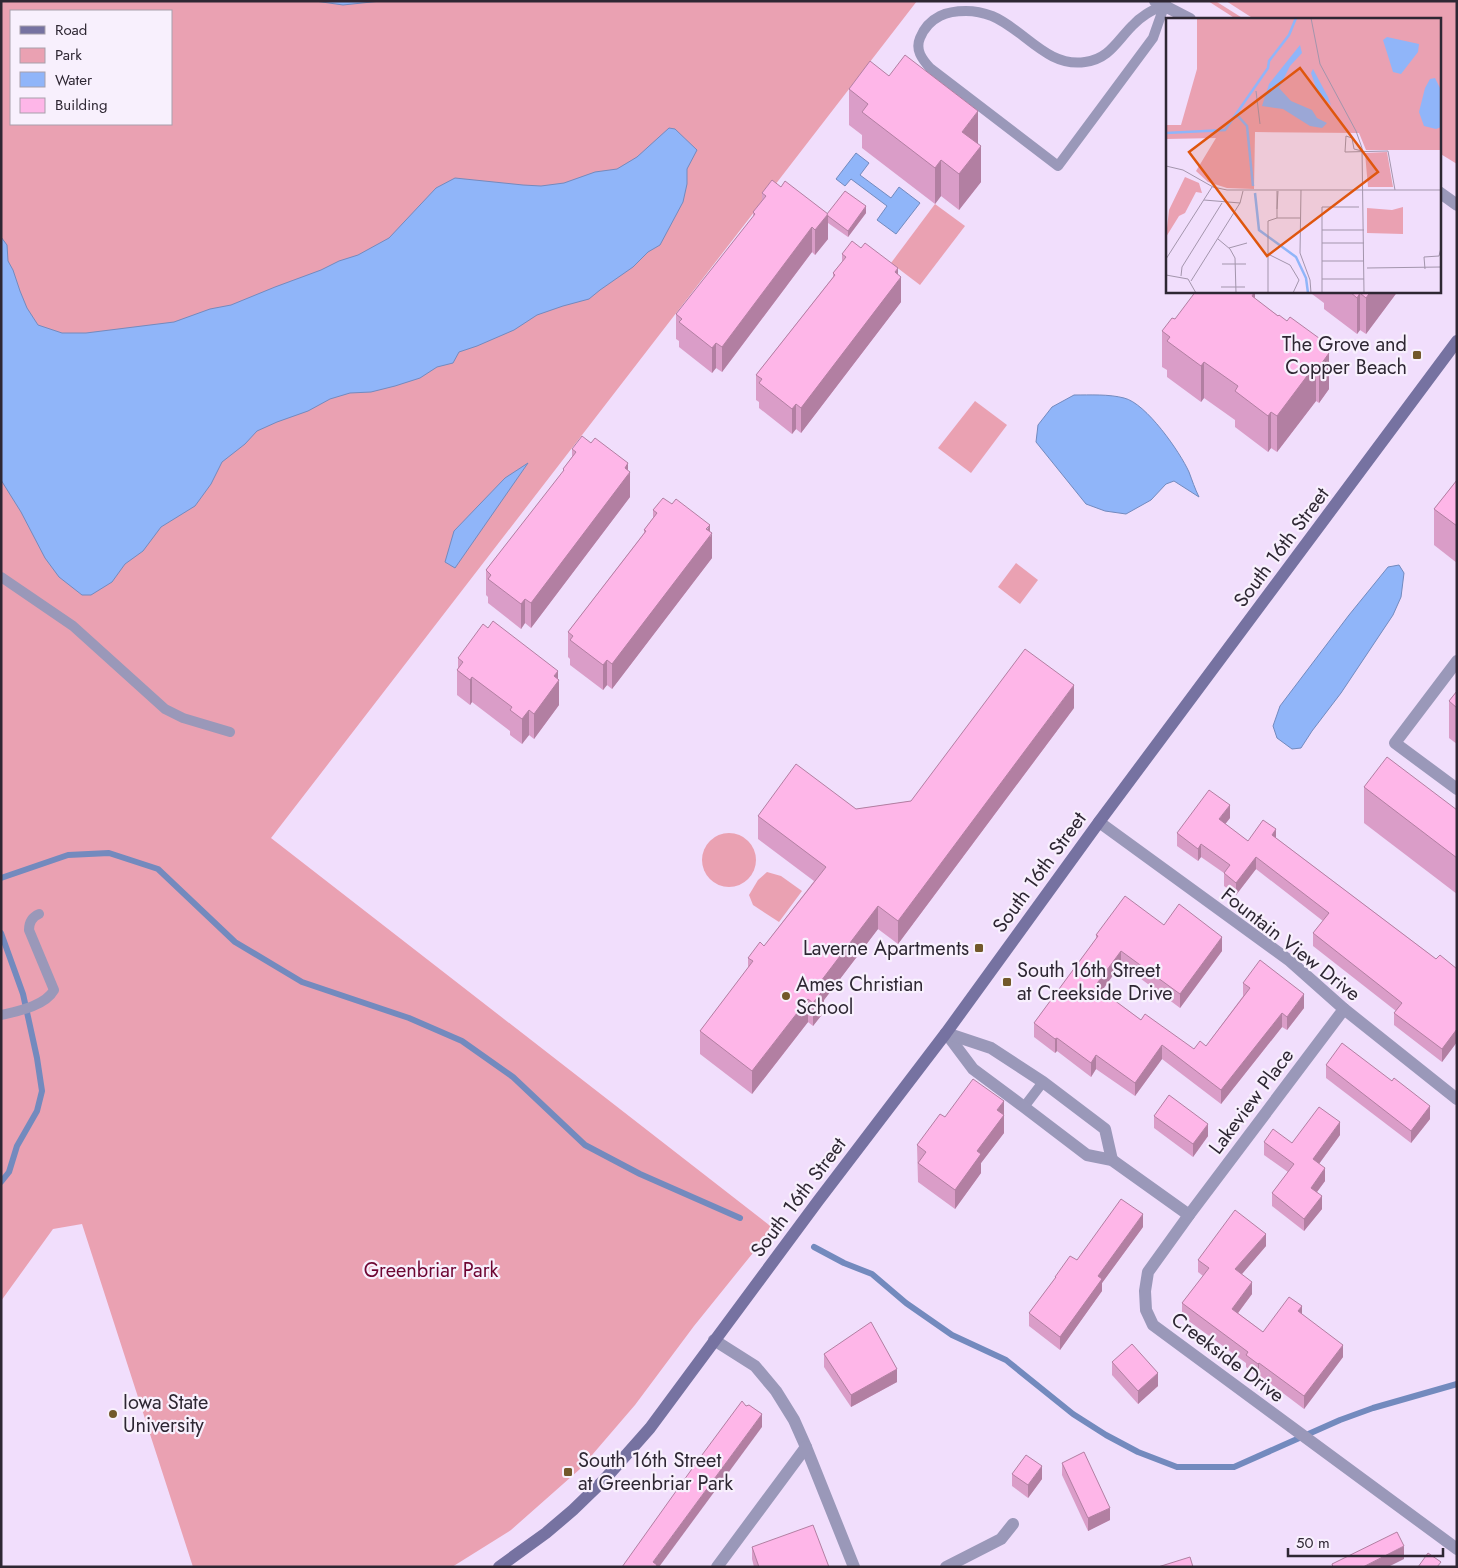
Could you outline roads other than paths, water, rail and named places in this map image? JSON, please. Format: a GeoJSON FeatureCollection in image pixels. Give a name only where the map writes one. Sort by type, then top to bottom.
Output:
{"type":"FeatureCollection","features":[{"type":"Feature","properties":{"kind":"main road","name":"South 16th Street"},"geometry":{"type":"LineString","coordinates":[[499,1567],[546,1533],[604,1480],[650,1428],[714,1340],[946,1033],[1099,822],[1457,341]]}},
{"type":"Feature","properties":{"kind":"street"},"geometry":{"type":"LineString","coordinates":[[1162,3],[1188,18]]}},
{"type":"Feature","properties":{"kind":"street"},"geometry":{"type":"LineString","coordinates":[[1440,193],[1457,205]]}},
{"type":"Feature","properties":{"kind":"street"},"geometry":{"type":"LineString","coordinates":[[1457,661],[1395,743],[1457,789]]}},
{"type":"Feature","properties":{"kind":"street","name":"Fountain View Drive"},"geometry":{"type":"LineString","coordinates":[[1099,822],[1290,962],[1344,1009],[1457,1099]]}},
{"type":"Feature","properties":{"kind":"street","name":"Lakeview Place"},"geometry":{"type":"LineString","coordinates":[[1189,1215],[1344,1009]]}},
{"type":"Feature","properties":{"kind":"street"},"geometry":{"type":"LineString","coordinates":[[946,1033],[991,1048],[1043,1082],[1105,1129],[1112,1160]]}},
{"type":"Feature","properties":{"kind":"street"},"geometry":{"type":"LineString","coordinates":[[946,1033],[972,1069],[1087,1155],[1112,1160],[1189,1215]]}},
{"type":"Feature","properties":{"kind":"street","name":"Creekside Drive"},"geometry":{"type":"LineString","coordinates":[[1189,1215],[1148,1272],[1144,1291],[1146,1310],[1153,1324],[1318,1447],[1456,1546]]}},
{"type":"Feature","properties":{"kind":"street"},"geometry":{"type":"LineString","coordinates":[[714,1340],[755,1366],[776,1391],[794,1420],[854,1567]]}},
{"type":"Feature","properties":{"kind":"street"},"geometry":{"type":"LineString","coordinates":[[717,1567],[806,1447]]}},
{"type":"Feature","properties":{"kind":"street"},"geometry":{"type":"LineString","coordinates":[[946,1567],[1001,1539],[1013,1524]]}},
{"type":"Feature","properties":{"kind":"lane"},"geometry":{"type":"LineString","coordinates":[[1162,3],[1160,21],[1154,38],[1058,166],[930,68],[920,57],[918,43],[923,30],[933,20],[946,13],[974,12],[991,16],[1004,22],[1047,54],[1058,59],[1071,62],[1085,62],[1097,59],[1112,50],[1131,27],[1145,14],[1162,3]]}},
{"type":"Feature","properties":{"kind":"lane"},"geometry":{"type":"LineString","coordinates":[[1,576],[73,626],[165,709],[183,718],[230,732]]}},
{"type":"Feature","properties":{"kind":"lane"},"geometry":{"type":"LineString","coordinates":[[1,1016],[44,1001],[51,996],[54,990],[29,930],[29,922],[39,914]]}},
{"type":"Feature","properties":{"kind":"lane"},"geometry":{"type":"LineString","coordinates":[[1024,1107],[1043,1082]]}},
{"type":"Feature","properties":{"kind":"water"},"geometry":{"type":"Polygon","coordinates":[[[315,1],[381,1],[343,5],[315,1]]]}},
{"type":"Feature","properties":{"kind":"water"},"geometry":{"type":"Polygon","coordinates":[[[669,128],[675,129],[697,150],[687,169],[687,184],[683,202],[660,245],[648,252],[633,267],[589,299],[537,315],[514,330],[459,352],[453,363],[437,367],[420,378],[371,392],[350,393],[330,399],[308,411],[257,431],[245,444],[222,462],[211,484],[195,506],[161,527],[143,551],[125,564],[112,582],[91,595],[82,595],[59,577],[45,558],[21,512],[1,480],[1,237],[7,245],[8,261],[27,308],[38,325],[62,333],[86,333],[174,322],[210,309],[231,305],[358,255],[389,238],[436,188],[455,178],[541,186],[564,183],[595,172],[617,169],[637,157],[669,128]]]}},
{"type":"Feature","properties":{"kind":"water"},"geometry":{"type":"Polygon","coordinates":[[[856,153],[869,163],[860,175],[891,198],[899,187],[920,203],[896,234],[877,220],[887,206],[851,179],[845,186],[836,179],[856,153]]]}},
{"type":"Feature","properties":{"kind":"water"},"geometry":{"type":"Polygon","coordinates":[[[1074,395],[1124,398],[1142,409],[1161,429],[1185,463],[1199,497],[1174,481],[1166,484],[1151,500],[1126,514],[1105,511],[1086,504],[1036,442],[1038,425],[1052,407],[1074,395]]]}},
{"type":"Feature","properties":{"kind":"water"},"geometry":{"type":"Polygon","coordinates":[[[528,463],[455,568],[445,562],[454,531],[505,478],[528,463]]]}},
{"type":"Feature","properties":{"kind":"water"},"geometry":{"type":"Polygon","coordinates":[[[1399,565],[1404,573],[1401,597],[1393,615],[1341,693],[1301,748],[1292,749],[1277,738],[1273,726],[1280,706],[1388,567],[1399,565]]]}},
{"type":"Feature","properties":{"kind":"waterway"},"geometry":{"type":"LineString","coordinates":[[1,878],[68,855],[109,853],[158,869],[235,942],[302,982],[409,1018],[462,1041],[513,1077],[585,1145],[640,1174],[740,1218]]}},
{"type":"Feature","properties":{"kind":"waterway"},"geometry":{"type":"LineString","coordinates":[[1,933],[23,994],[42,1091],[37,1111],[17,1146],[9,1172],[1,1182]]}},
{"type":"Feature","properties":{"kind":"waterway"},"geometry":{"type":"LineString","coordinates":[[814,1247],[844,1263],[872,1274],[906,1303],[952,1335],[1006,1360],[1073,1414],[1106,1435],[1138,1452],[1177,1467],[1234,1467],[1340,1420],[1373,1408],[1457,1384]]}},
{"type":"Feature","properties":{"kind":"place","name":"The Grove and Copper Beach"},"geometry":{"type":"Point","coordinates":[1417,355]}},
{"type":"Feature","properties":{"kind":"place","name":"Laverne Apartments"},"geometry":{"type":"Point","coordinates":[979,948]}},
{"type":"Feature","properties":{"kind":"place","name":"South 16th Street at Creekside Drive"},"geometry":{"type":"Point","coordinates":[1007,982]}},
{"type":"Feature","properties":{"kind":"place","name":"Ames Christian School"},"geometry":{"type":"Point","coordinates":[786,996]}},
{"type":"Feature","properties":{"kind":"place","name":"Iowa State University"},"geometry":{"type":"Point","coordinates":[113,1414]}},
{"type":"Feature","properties":{"kind":"place","name":"South 16th Street at Greenbriar Park"},"geometry":{"type":"Point","coordinates":[568,1472]}},
{"type":"Feature","properties":{"kind":"park label","name":"Greenbriar Park"},"geometry":{"type":"Point","coordinates":[431,1270]}}]}
